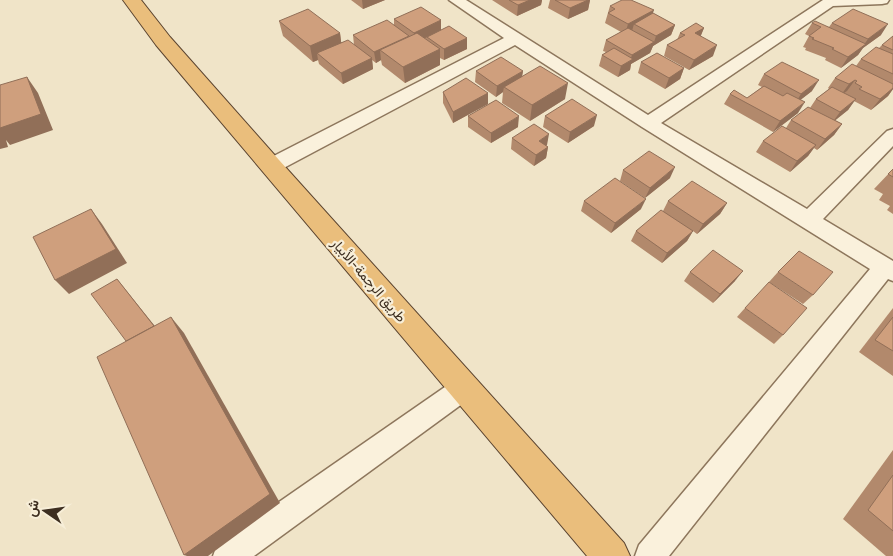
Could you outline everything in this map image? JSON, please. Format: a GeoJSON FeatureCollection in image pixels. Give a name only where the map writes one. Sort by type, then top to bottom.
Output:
{"type":"FeatureCollection","features":[{"type":"Feature","properties":{"kind":"highway","name":"طريق الرجمة-الأبيار"},"geometry":{"type":"LineString","coordinates":[[132,0],[170,48],[271,166],[611,556]]}},
{"type":"Feature","properties":{"kind":"street"},"geometry":{"type":"LineString","coordinates":[[456,0],[648,123],[889,270],[650,556]]}},
{"type":"Feature","properties":{"kind":"street"},"geometry":{"type":"LineString","coordinates":[[648,123],[830,2],[882,0]]}},
{"type":"Feature","properties":{"kind":"street"},"geometry":{"type":"LineString","coordinates":[[271,166],[516,38]]}},
{"type":"Feature","properties":{"kind":"street"},"geometry":{"type":"LineString","coordinates":[[809,220],[893,135]]}},
{"type":"Feature","properties":{"kind":"street"},"geometry":{"type":"LineString","coordinates":[[228,556],[464,388]]}},
{"type":"Feature","properties":{"kind":"building"},"geometry":{"type":"Polygon","coordinates":[[[509,0],[530,0],[518,5],[509,0]]]}},
{"type":"Feature","properties":{"kind":"building"},"geometry":{"type":"Polygon","coordinates":[[[555,0],[588,0],[570,8],[555,0]]]}},
{"type":"Feature","properties":{"kind":"building"},"geometry":{"type":"Polygon","coordinates":[[[622,0],[631,0],[654,10],[628,24],[608,13],[615,9],[610,6],[622,0]]]}},
{"type":"Feature","properties":{"kind":"building"},"geometry":{"type":"Polygon","coordinates":[[[421,7],[441,20],[414,33],[394,19],[421,7]]]}},
{"type":"Feature","properties":{"kind":"building"},"geometry":{"type":"Polygon","coordinates":[[[308,9],[340,33],[310,46],[279,21],[308,9]]]}},
{"type":"Feature","properties":{"kind":"building"},"geometry":{"type":"Polygon","coordinates":[[[853,9],[888,24],[868,39],[832,23],[853,9]]]}},
{"type":"Feature","properties":{"kind":"building"},"geometry":{"type":"Polygon","coordinates":[[[653,13],[675,25],[656,36],[634,24],[653,13]]]}},
{"type":"Feature","properties":{"kind":"building"},"geometry":{"type":"Polygon","coordinates":[[[387,20],[409,36],[374,52],[353,35],[387,20]]]}},
{"type":"Feature","properties":{"kind":"building"},"geometry":{"type":"Polygon","coordinates":[[[815,21],[866,44],[848,57],[809,36],[821,27],[812,23],[815,21]]]}},
{"type":"Feature","properties":{"kind":"building"},"geometry":{"type":"Polygon","coordinates":[[[696,23],[704,28],[695,33],[717,45],[694,60],[667,45],[685,35],[680,33],[696,23]]]}},
{"type":"Feature","properties":{"kind":"building"},"geometry":{"type":"Polygon","coordinates":[[[449,26],[467,38],[444,49],[427,37],[449,26]]]}},
{"type":"Feature","properties":{"kind":"building"},"geometry":{"type":"Polygon","coordinates":[[[628,28],[654,42],[632,55],[606,40],[628,28]]]}},
{"type":"Feature","properties":{"kind":"building"},"geometry":{"type":"Polygon","coordinates":[[[417,33],[440,49],[403,67],[380,50],[417,33]]]}},
{"type":"Feature","properties":{"kind":"building"},"geometry":{"type":"Polygon","coordinates":[[[893,36],[893,50],[882,45],[893,36]]]}},
{"type":"Feature","properties":{"kind":"building"},"geometry":{"type":"Polygon","coordinates":[[[348,40],[372,58],[341,73],[317,53],[348,40]]]}},
{"type":"Feature","properties":{"kind":"building"},"geometry":{"type":"Polygon","coordinates":[[[876,47],[893,54],[893,74],[861,59],[876,47]]]}},
{"type":"Feature","properties":{"kind":"building"},"geometry":{"type":"Polygon","coordinates":[[[614,48],[633,59],[621,66],[602,55],[614,48]]]}},
{"type":"Feature","properties":{"kind":"building"},"geometry":{"type":"Polygon","coordinates":[[[657,53],[684,68],[669,78],[641,62],[657,53]]]}},
{"type":"Feature","properties":{"kind":"building"},"geometry":{"type":"Polygon","coordinates":[[[501,57],[523,71],[497,86],[476,71],[501,57]]]}},
{"type":"Feature","properties":{"kind":"building"},"geometry":{"type":"Polygon","coordinates":[[[782,62],[819,80],[801,94],[764,74],[782,62]]]}},
{"type":"Feature","properties":{"kind":"building"},"geometry":{"type":"Polygon","coordinates":[[[852,64],[893,84],[893,88],[880,99],[859,89],[862,87],[855,83],[857,81],[855,80],[849,84],[835,78],[852,64]]]}},
{"type":"Feature","properties":{"kind":"building"},"geometry":{"type":"Polygon","coordinates":[[[540,66],[568,83],[532,105],[504,87],[540,66]]]}},
{"type":"Feature","properties":{"kind":"building"},"geometry":{"type":"Polygon","coordinates":[[[27,77],[41,114],[0,128],[0,85],[27,77]]]}},
{"type":"Feature","properties":{"kind":"building"},"geometry":{"type":"Polygon","coordinates":[[[466,78],[488,93],[453,112],[443,92],[466,78]]]}},
{"type":"Feature","properties":{"kind":"building"},"geometry":{"type":"Polygon","coordinates":[[[764,86],[783,96],[787,93],[805,102],[780,121],[730,94],[734,90],[747,98],[764,86]]]}},
{"type":"Feature","properties":{"kind":"building"},"geometry":{"type":"Polygon","coordinates":[[[832,87],[856,99],[840,112],[816,99],[832,87]]]}},
{"type":"Feature","properties":{"kind":"building"},"geometry":{"type":"Polygon","coordinates":[[[572,99],[597,115],[570,132],[545,116],[572,99]]]}},
{"type":"Feature","properties":{"kind":"building"},"geometry":{"type":"Polygon","coordinates":[[[496,100],[519,116],[491,133],[468,116],[496,100]]]}},
{"type":"Feature","properties":{"kind":"building"},"geometry":{"type":"Polygon","coordinates":[[[808,107],[842,124],[825,139],[791,120],[808,107]]]}},
{"type":"Feature","properties":{"kind":"building"},"geometry":{"type":"Polygon","coordinates":[[[534,124],[549,134],[539,141],[548,147],[536,155],[512,138],[534,124]]]}},
{"type":"Feature","properties":{"kind":"building"},"geometry":{"type":"Polygon","coordinates":[[[782,126],[816,145],[797,161],[763,141],[782,126]]]}},
{"type":"Feature","properties":{"kind":"building"},"geometry":{"type":"Polygon","coordinates":[[[649,151],[675,167],[650,188],[623,170],[649,151]]]}},
{"type":"Feature","properties":{"kind":"building"},"geometry":{"type":"Polygon","coordinates":[[[893,169],[893,177],[888,174],[893,169]]]}},
{"type":"Feature","properties":{"kind":"building"},"geometry":{"type":"Polygon","coordinates":[[[615,178],[646,199],[615,223],[584,201],[615,178]]]}},
{"type":"Feature","properties":{"kind":"building"},"geometry":{"type":"Polygon","coordinates":[[[692,181],[727,203],[703,224],[668,201],[692,181]]]}},
{"type":"Feature","properties":{"kind":"building"},"geometry":{"type":"Polygon","coordinates":[[[91,209],[116,249],[55,280],[33,237],[91,209]]]}},
{"type":"Feature","properties":{"kind":"building"},"geometry":{"type":"Polygon","coordinates":[[[661,210],[693,231],[667,253],[636,231],[661,210]]]}},
{"type":"Feature","properties":{"kind":"building"},"geometry":{"type":"Polygon","coordinates":[[[713,250],[743,271],[720,294],[690,272],[713,250]]]}},
{"type":"Feature","properties":{"kind":"building"},"geometry":{"type":"Polygon","coordinates":[[[799,251],[833,272],[813,295],[778,272],[799,251]]]}},
{"type":"Feature","properties":{"kind":"building"},"geometry":{"type":"Polygon","coordinates":[[[117,279],[154,326],[126,341],[91,294],[117,279]]]}},
{"type":"Feature","properties":{"kind":"building"},"geometry":{"type":"Polygon","coordinates":[[[769,282],[807,308],[783,335],[745,308],[769,282]]]}},
{"type":"Feature","properties":{"kind":"building"},"geometry":{"type":"Polygon","coordinates":[[[171,317],[270,494],[184,555],[97,357],[171,317]]]}},
{"type":"Feature","properties":{"kind":"building"},"geometry":{"type":"Polygon","coordinates":[[[893,317],[893,351],[875,340],[893,317]]]}},
{"type":"Feature","properties":{"kind":"building"},"geometry":{"type":"Polygon","coordinates":[[[893,475],[893,531],[868,510],[893,475]]]}}]}
